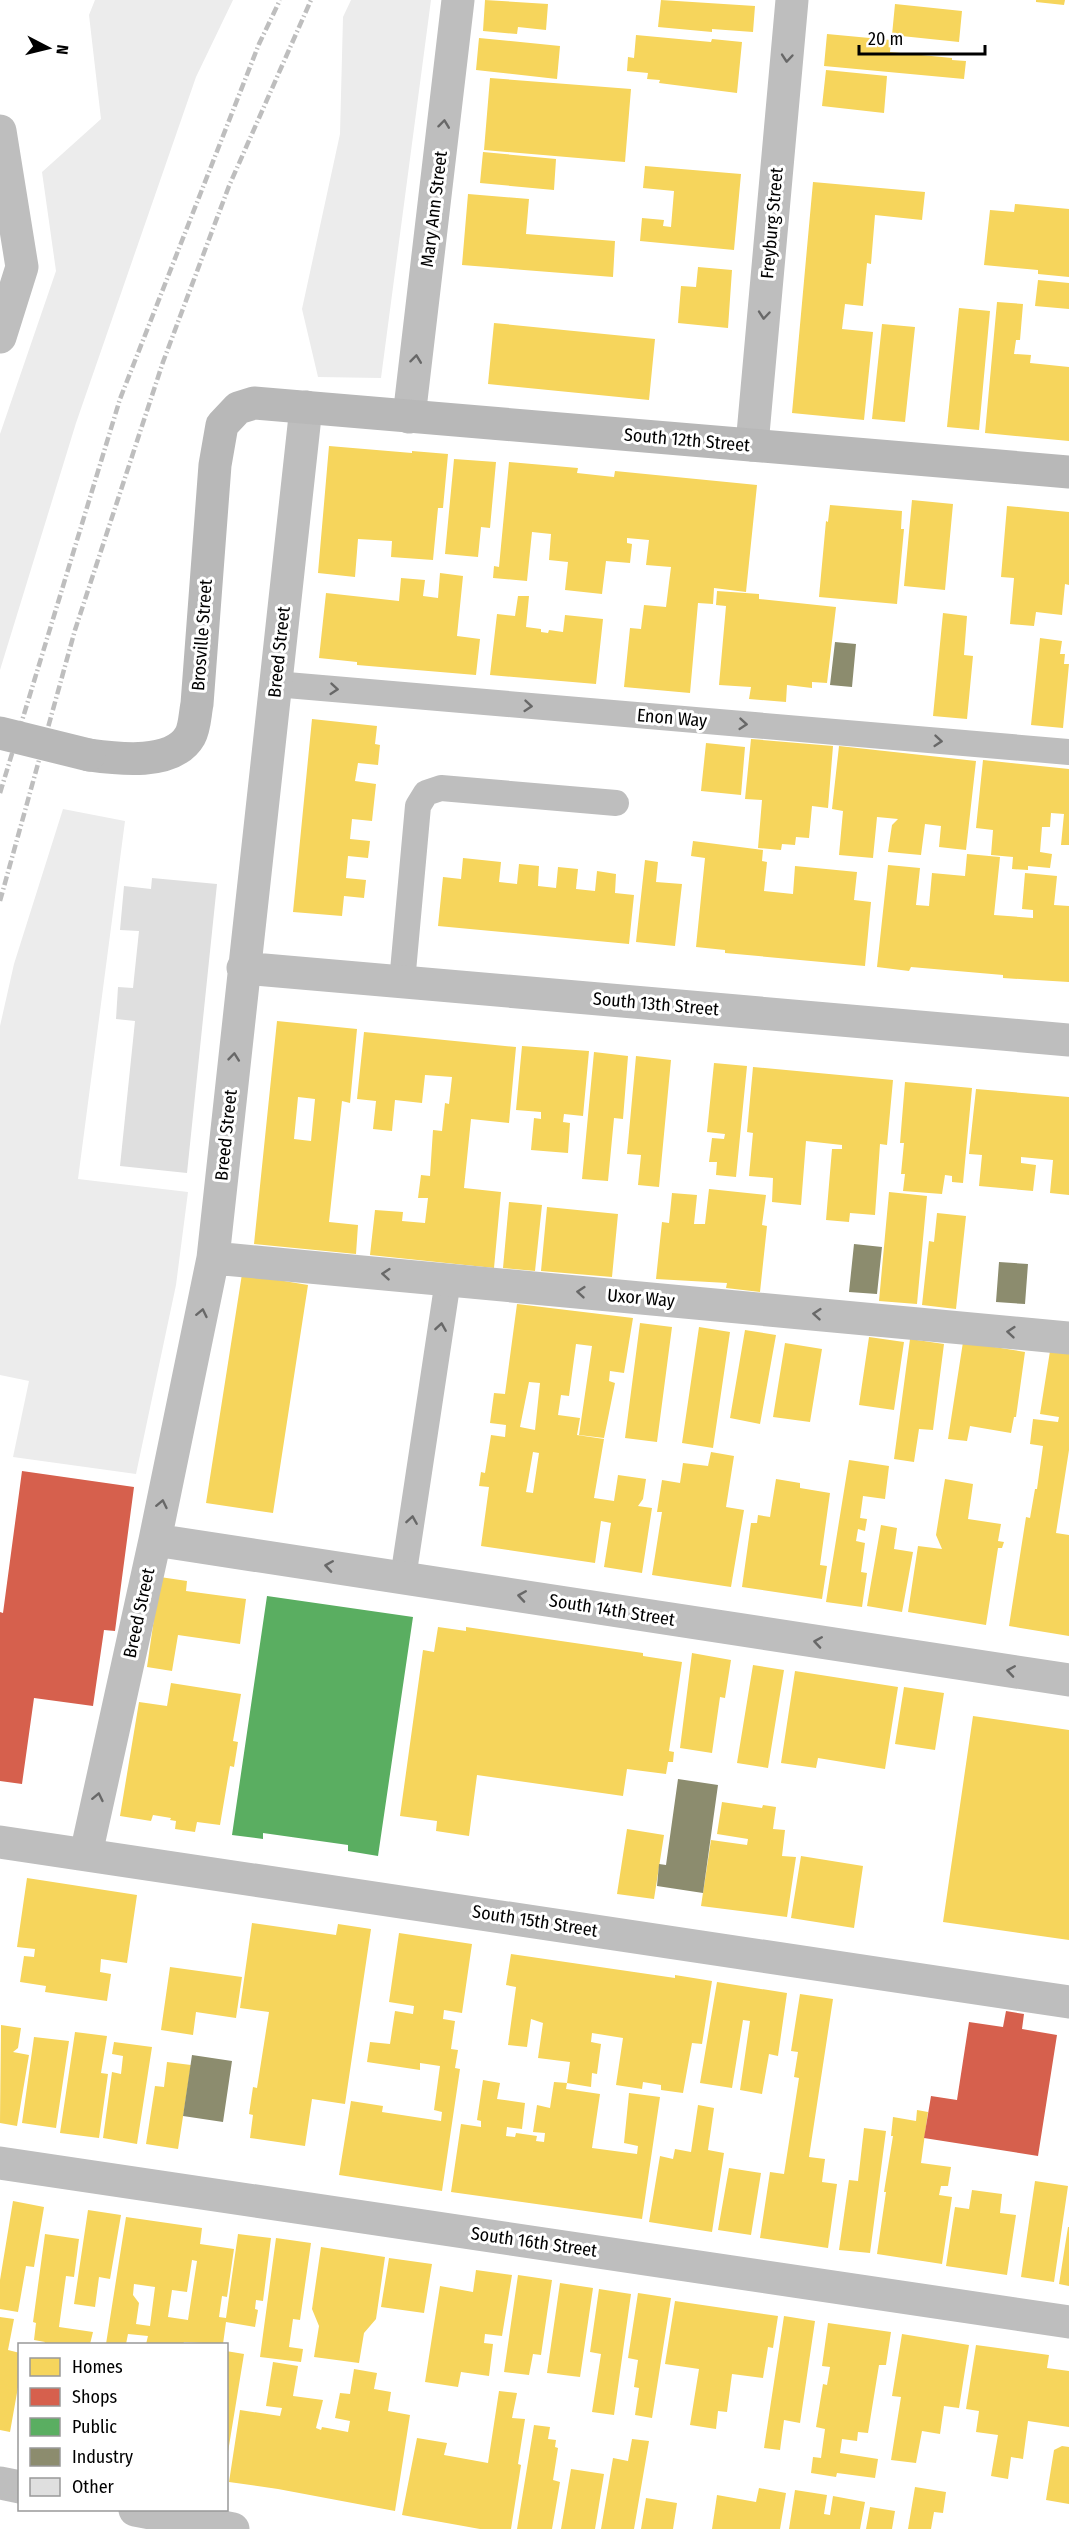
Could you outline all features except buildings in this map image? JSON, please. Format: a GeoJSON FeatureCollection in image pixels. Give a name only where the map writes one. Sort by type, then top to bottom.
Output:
{"type":"FeatureCollection","features":[{"type":"Feature","properties":{"kind":"street","name":"Mary Ann Street"},"geometry":{"type":"LineString","coordinates":[[409,417],[458,0]]}},
{"type":"Feature","properties":{"kind":"street","name":"Freyburg Street"},"geometry":{"type":"LineString","coordinates":[[752,445],[792,0]]}},
{"type":"Feature","properties":{"kind":"street"},"geometry":{"type":"LineString","coordinates":[[0,131],[22,267],[0,337]]}},
{"type":"Feature","properties":{"kind":"street","name":"Brosville Street"},"geometry":{"type":"LineString","coordinates":[[0,733],[89,755],[120,760],[151,758],[178,748],[191,735],[197,704],[215,465],[222,425],[238,408],[255,404],[306,407]]}},
{"type":"Feature","properties":{"kind":"street","name":"South 12th Street"},"geometry":{"type":"LineString","coordinates":[[306,407],[1069,472]]}},
{"type":"Feature","properties":{"kind":"street","name":"Breed Street"},"geometry":{"type":"LineString","coordinates":[[86,1854],[155,1540],[213,1258],[306,407]]}},
{"type":"Feature","properties":{"kind":"street","name":"South 13th Street"},"geometry":{"type":"LineString","coordinates":[[243,968],[1069,1040]]}},
{"type":"Feature","properties":{"kind":"street","name":"Uxor Way"},"geometry":{"type":"LineString","coordinates":[[213,1258],[1069,1338]]}},
{"type":"Feature","properties":{"kind":"street","name":"South 14th Street"},"geometry":{"type":"LineString","coordinates":[[155,1540],[1069,1680]]}},
{"type":"Feature","properties":{"kind":"street","name":"South 15th Street"},"geometry":{"type":"LineString","coordinates":[[0,1842],[1069,2002]]}},
{"type":"Feature","properties":{"kind":"street","name":"South 16th Street"},"geometry":{"type":"LineString","coordinates":[[0,2163],[1069,2322]]}},
{"type":"Feature","properties":{"kind":"street"},"geometry":{"type":"LineString","coordinates":[[0,2483],[18,2487]]}},
{"type":"Feature","properties":{"kind":"street"},"geometry":{"type":"LineString","coordinates":[[154,2518],[233,2529]]}},
{"type":"Feature","properties":{"kind":"lane","name":"Enon Way"},"geometry":{"type":"LineString","coordinates":[[275,684],[1069,752]]}},
{"type":"Feature","properties":{"kind":"lane"},"geometry":{"type":"LineString","coordinates":[[402,982],[416,819],[418,806],[426,793],[441,788],[616,803]]}},
{"type":"Feature","properties":{"kind":"lane"},"geometry":{"type":"LineString","coordinates":[[403,1578],[448,1280]]}},
{"type":"Feature","properties":{"kind":"shaded area"},"geometry":{"type":"Polygon","coordinates":[[[95,0],[233,0],[196,77],[76,423],[0,670],[0,434],[56,271],[42,172],[101,119],[89,15],[95,0]]]}},
{"type":"Feature","properties":{"kind":"shaded area"},"geometry":{"type":"Polygon","coordinates":[[[351,0],[431,0],[381,378],[318,377],[302,309],[340,134],[343,17],[351,0]]]}},
{"type":"Feature","properties":{"kind":"shaded area"},"geometry":{"type":"Polygon","coordinates":[[[63,809],[125,821],[78,1179],[188,1192],[176,1285],[136,1474],[13,1457],[29,1381],[0,1375],[0,1026],[14,964],[63,809]]]}},
{"type":"Feature","properties":{"kind":"railway"},"geometry":{"type":"LineString","coordinates":[[0,793],[120,399],[259,44],[280,0]]}},
{"type":"Feature","properties":{"kind":"railway"},"geometry":{"type":"LineString","coordinates":[[0,901],[75,630],[163,362],[229,186],[311,0]]}}]}
